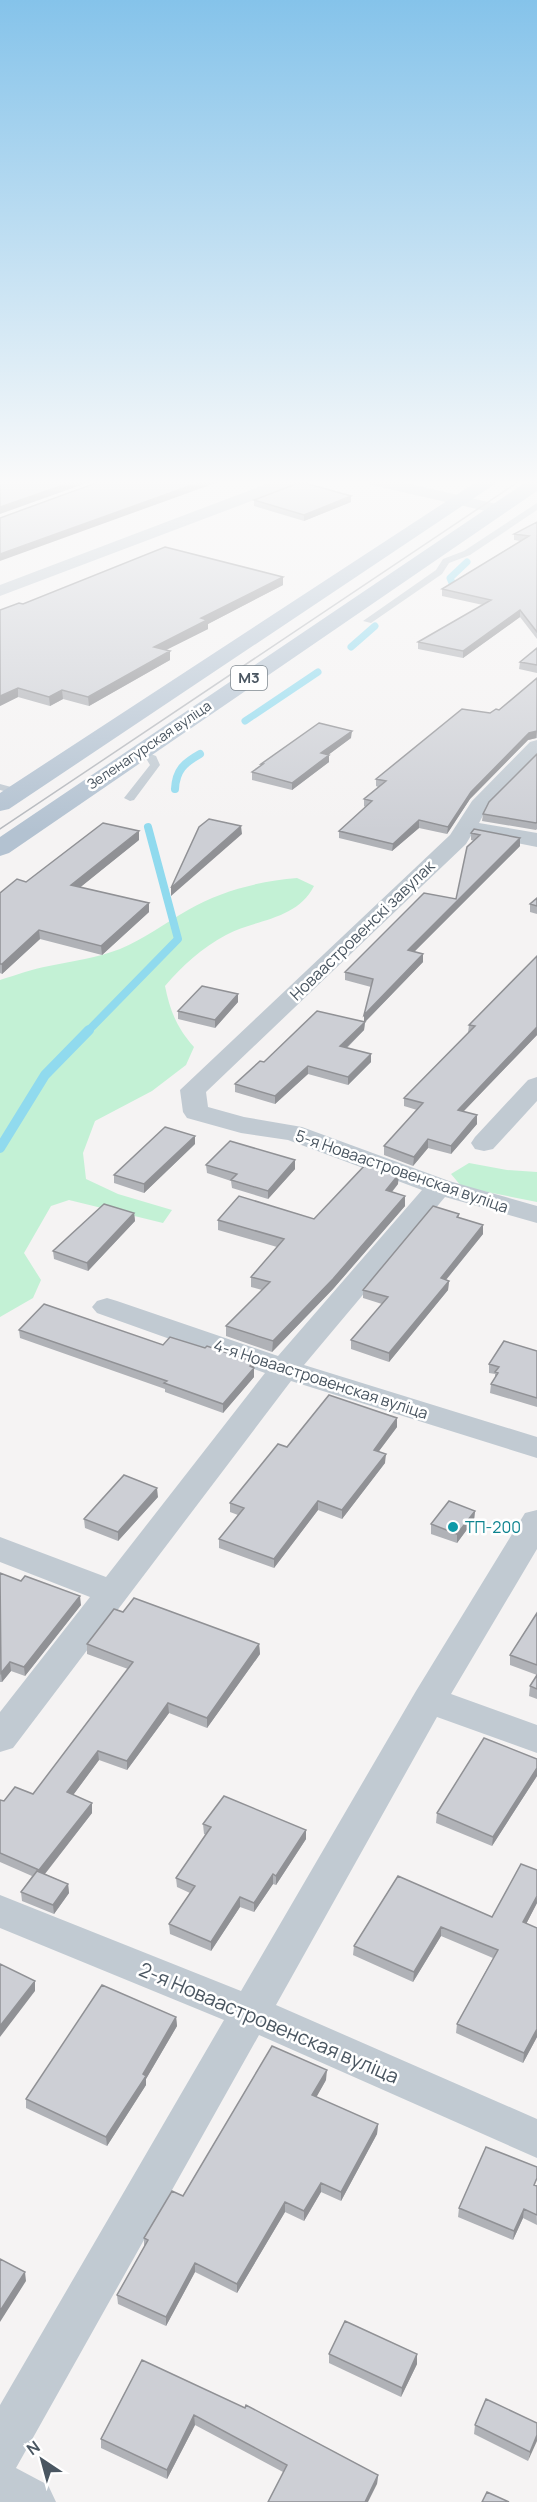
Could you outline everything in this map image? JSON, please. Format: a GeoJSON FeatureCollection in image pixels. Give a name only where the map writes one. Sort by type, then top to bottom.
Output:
{"type":"FeatureCollection","features":[{"type":"Feature","properties":{"kind":"main road","name":"Зеленагурская вуліца"},"geometry":{"type":"LineString","coordinates":[[0,804],[9,789],[310,597]]}},
{"type":"Feature","properties":{"kind":"main road","name":"Зеленагурская вуліца"},"geometry":{"type":"LineString","coordinates":[[0,848],[138,752],[378,597]]}},
{"type":"Feature","properties":{"kind":"street","name":"Новаастровенскі завулак"},"geometry":{"type":"LineString","coordinates":[[196,1112],[194,1090],[458,839],[479,805],[537,746]]}},
{"type":"Feature","properties":{"kind":"street"},"geometry":{"type":"LineString","coordinates":[[466,827],[537,840]]}},
{"type":"Feature","properties":{"kind":"street"},"geometry":{"type":"LineString","coordinates":[[484,1143],[537,1085]]}},
{"type":"Feature","properties":{"kind":"street","name":"5-я Новаастровенская вуліца"},"geometry":{"type":"LineString","coordinates":[[196,1112],[241,1125],[293,1133],[439,1187],[537,1215]]}},
{"type":"Feature","properties":{"kind":"street"},"geometry":{"type":"LineString","coordinates":[[0,1738],[284,1369],[439,1187]]}},
{"type":"Feature","properties":{"kind":"street","name":"4-я Новаастровенская вуліца"},"geometry":{"type":"LineString","coordinates":[[107,1307],[284,1369],[537,1448]]}},
{"type":"Feature","properties":{"kind":"street"},"geometry":{"type":"LineString","coordinates":[[0,2451],[429,1700],[537,1521]]}},
{"type":"Feature","properties":{"kind":"street"},"geometry":{"type":"LineString","coordinates":[[0,1549],[111,1592]]}},
{"type":"Feature","properties":{"kind":"street"},"geometry":{"type":"LineString","coordinates":[[429,1700],[537,1739]]}},
{"type":"Feature","properties":{"kind":"street","name":"2-я Новаастровенская вуліца"},"geometry":{"type":"LineString","coordinates":[[0,1911],[249,2012],[537,2139]]}},
{"type":"Feature","properties":{"kind":"street"},"geometry":{"type":"LineString","coordinates":[[0,2486],[31,2502]]}},
{"type":"Feature","properties":{"kind":"lane"},"geometry":{"type":"LineString","coordinates":[[368,621],[403,597]]}},
{"type":"Feature","properties":{"kind":"lane"},"geometry":{"type":"LineString","coordinates":[[130,798],[155,765],[152,758],[138,752]]}},
{"type":"Feature","properties":{"kind":"green space"},"geometry":{"type":"Polygon","coordinates":[[[297,878],[314,886],[297,906],[217,940],[193,958],[165,986],[175,1019],[194,1047],[186,1065],[152,1091],[95,1121],[83,1153],[86,1179],[118,1194],[172,1210],[163,1223],[69,1200],[51,1206],[24,1253],[41,1280],[33,1298],[0,1317],[0,980],[120,949],[138,941],[213,897],[255,884],[297,878]]]}},
{"type":"Feature","properties":{"kind":"green space"},"geometry":{"type":"Polygon","coordinates":[[[469,1163],[507,1170],[537,1172],[537,1202],[462,1187],[451,1174],[469,1163]]]}},
{"type":"Feature","properties":{"kind":"building"},"geometry":{"type":"Polygon","coordinates":[[[41,597],[243,597],[201,618],[207,620],[154,647],[170,651],[88,697],[62,690],[49,697],[18,688],[0,696],[0,610],[19,603],[23,604],[41,597]]]}},
{"type":"Feature","properties":{"kind":"building"},"geometry":{"type":"Polygon","coordinates":[[[477,597],[537,597],[537,632],[520,610],[463,651],[418,642],[491,600],[477,597]]]}},
{"type":"Feature","properties":{"kind":"building"},"geometry":{"type":"Polygon","coordinates":[[[537,648],[537,665],[520,662],[537,648]]]}},
{"type":"Feature","properties":{"kind":"building"},"geometry":{"type":"Polygon","coordinates":[[[537,678],[537,731],[529,733],[471,792],[448,827],[419,820],[393,844],[339,831],[372,801],[364,799],[386,781],[376,779],[462,709],[490,713],[496,709],[499,710],[537,678]]]}},
{"type":"Feature","properties":{"kind":"building"},"geometry":{"type":"Polygon","coordinates":[[[319,723],[352,731],[321,753],[329,755],[292,783],[252,772],[263,764],[261,764],[319,723]]]}},
{"type":"Feature","properties":{"kind":"building"},"geometry":{"type":"Polygon","coordinates":[[[537,754],[537,822],[483,814],[489,802],[537,754]]]}},
{"type":"Feature","properties":{"kind":"building"},"geometry":{"type":"Polygon","coordinates":[[[209,819],[241,826],[171,888],[199,827],[209,819]]]}},
{"type":"Feature","properties":{"kind":"building"},"geometry":{"type":"Polygon","coordinates":[[[103,823],[139,831],[71,885],[149,903],[101,946],[39,930],[0,964],[0,893],[17,879],[26,882],[103,823]]]}},
{"type":"Feature","properties":{"kind":"building"},"geometry":{"type":"Polygon","coordinates":[[[474,829],[520,838],[408,950],[423,954],[364,1015],[373,979],[345,972],[424,893],[456,899],[467,847],[480,835],[471,833],[474,829]]]}},
{"type":"Feature","properties":{"kind":"building"},"geometry":{"type":"Polygon","coordinates":[[[537,898],[537,906],[530,904],[537,898]]]}},
{"type":"Feature","properties":{"kind":"building"},"geometry":{"type":"Polygon","coordinates":[[[537,956],[537,1027],[458,1110],[477,1115],[451,1146],[428,1139],[414,1157],[384,1146],[423,1103],[404,1098],[475,1026],[469,1025],[537,956]]]}},
{"type":"Feature","properties":{"kind":"building"},"geometry":{"type":"Polygon","coordinates":[[[202,986],[238,994],[215,1020],[178,1011],[202,986]]]}},
{"type":"Feature","properties":{"kind":"building"},"geometry":{"type":"Polygon","coordinates":[[[317,1011],[365,1022],[340,1046],[371,1054],[348,1077],[308,1066],[275,1096],[235,1084],[260,1061],[264,1062],[317,1011]]]}},
{"type":"Feature","properties":{"kind":"building"},"geometry":{"type":"Polygon","coordinates":[[[165,1127],[195,1136],[144,1184],[114,1175],[165,1127]]]}},
{"type":"Feature","properties":{"kind":"building"},"geometry":{"type":"Polygon","coordinates":[[[230,1141],[295,1160],[268,1191],[231,1180],[237,1174],[206,1165],[230,1141]]]}},
{"type":"Feature","properties":{"kind":"building"},"geometry":{"type":"Polygon","coordinates":[[[368,1162],[399,1174],[386,1190],[405,1196],[333,1279],[273,1341],[226,1326],[270,1282],[251,1277],[284,1239],[218,1220],[239,1196],[314,1219],[368,1162]]]}},
{"type":"Feature","properties":{"kind":"building"},"geometry":{"type":"Polygon","coordinates":[[[104,1204],[134,1213],[87,1263],[53,1251],[104,1204]]]}},
{"type":"Feature","properties":{"kind":"building"},"geometry":{"type":"Polygon","coordinates":[[[433,1206],[483,1225],[441,1278],[449,1281],[389,1353],[351,1340],[388,1297],[363,1290],[433,1206]]]}},
{"type":"Feature","properties":{"kind":"building"},"geometry":{"type":"Polygon","coordinates":[[[44,1304],[163,1345],[170,1337],[205,1348],[207,1346],[254,1362],[250,1366],[254,1368],[223,1404],[164,1383],[167,1381],[19,1330],[44,1304]]]}},
{"type":"Feature","properties":{"kind":"building"},"geometry":{"type":"Polygon","coordinates":[[[504,1341],[537,1351],[537,1398],[491,1384],[499,1367],[489,1364],[504,1341]]]}},
{"type":"Feature","properties":{"kind":"building"},"geometry":{"type":"Polygon","coordinates":[[[329,1395],[397,1418],[374,1450],[386,1454],[342,1510],[318,1501],[274,1559],[219,1539],[244,1508],[230,1503],[278,1444],[287,1447],[329,1395]]]}},
{"type":"Feature","properties":{"kind":"building"},"geometry":{"type":"Polygon","coordinates":[[[124,1475],[157,1488],[118,1532],[84,1519],[124,1475]]]}},
{"type":"Feature","properties":{"kind":"building"},"geometry":{"type":"Polygon","coordinates":[[[449,1501],[475,1511],[457,1534],[431,1524],[449,1501]]]}},
{"type":"Feature","properties":{"kind":"building"},"geometry":{"type":"Polygon","coordinates":[[[0,1573],[21,1581],[25,1576],[80,1596],[24,1667],[10,1662],[1,1673],[0,1573]]]}},
{"type":"Feature","properties":{"kind":"building"},"geometry":{"type":"Polygon","coordinates":[[[134,1598],[259,1644],[207,1718],[168,1703],[127,1761],[98,1751],[67,1792],[92,1803],[39,1870],[0,1853],[0,1800],[4,1801],[15,1787],[33,1794],[133,1662],[87,1644],[114,1609],[123,1612],[134,1598]]]}},
{"type":"Feature","properties":{"kind":"building"},"geometry":{"type":"Polygon","coordinates":[[[537,1613],[537,1665],[510,1655],[537,1613]]]}},
{"type":"Feature","properties":{"kind":"building"},"geometry":{"type":"Polygon","coordinates":[[[537,1675],[537,1689],[530,1686],[537,1675]]]}},
{"type":"Feature","properties":{"kind":"building"},"geometry":{"type":"Polygon","coordinates":[[[484,1738],[537,1759],[537,1768],[493,1837],[437,1813],[484,1738]]]}},
{"type":"Feature","properties":{"kind":"building"},"geometry":{"type":"Polygon","coordinates":[[[224,1796],[306,1830],[276,1876],[273,1874],[254,1903],[240,1897],[211,1942],[169,1924],[195,1886],[176,1878],[211,1827],[203,1824],[224,1796]]]}},
{"type":"Feature","properties":{"kind":"building"},"geometry":{"type":"Polygon","coordinates":[[[521,1864],[537,1870],[537,1896],[523,1922],[537,1928],[537,2029],[524,2053],[457,2024],[498,1950],[441,1927],[414,1972],[354,1946],[398,1876],[492,1917],[521,1864]]]}},
{"type":"Feature","properties":{"kind":"building"},"geometry":{"type":"Polygon","coordinates":[[[37,1871],[68,1884],[53,1905],[21,1892],[37,1871]]]}},
{"type":"Feature","properties":{"kind":"building"},"geometry":{"type":"Polygon","coordinates":[[[0,1964],[35,1981],[0,2026],[0,1964]]]}},
{"type":"Feature","properties":{"kind":"building"},"geometry":{"type":"Polygon","coordinates":[[[102,1985],[176,2017],[143,2074],[146,2076],[106,2137],[26,2099],[102,1985]]]}},
{"type":"Feature","properties":{"kind":"building"},"geometry":{"type":"Polygon","coordinates":[[[272,2046],[327,2070],[312,2095],[378,2124],[341,2192],[321,2183],[304,2211],[285,2202],[237,2284],[195,2263],[166,2317],[117,2295],[148,2240],[144,2238],[172,2191],[183,2196],[272,2046]]]}},
{"type":"Feature","properties":{"kind":"building"},"geometry":{"type":"Polygon","coordinates":[[[486,2147],[537,2167],[537,2178],[534,2185],[537,2186],[537,2215],[524,2209],[514,2231],[459,2208],[486,2147]]]}},
{"type":"Feature","properties":{"kind":"building"},"geometry":{"type":"Polygon","coordinates":[[[0,2259],[25,2272],[0,2311],[0,2259]]]}},
{"type":"Feature","properties":{"kind":"building"},"geometry":{"type":"Polygon","coordinates":[[[345,2321],[417,2354],[402,2388],[329,2354],[345,2321]]]}},
{"type":"Feature","properties":{"kind":"building"},"geometry":{"type":"Polygon","coordinates":[[[142,2360],[245,2408],[246,2405],[378,2475],[365,2502],[268,2502],[287,2465],[194,2415],[167,2470],[101,2439],[142,2360]]]}},
{"type":"Feature","properties":{"kind":"building"},"geometry":{"type":"Polygon","coordinates":[[[486,2399],[537,2423],[537,2435],[530,2452],[475,2425],[486,2399]]]}},
{"type":"Feature","properties":{"kind":"building"},"geometry":{"type":"Polygon","coordinates":[[[487,2492],[509,2502],[482,2502],[487,2492]]]}},
{"type":"Feature","properties":{"kind":"waterway"},"geometry":{"type":"LineString","coordinates":[[351,647],[375,626]]}},
{"type":"Feature","properties":{"kind":"waterway"},"geometry":{"type":"LineString","coordinates":[[245,721],[318,672]]}},
{"type":"Feature","properties":{"kind":"waterway"},"geometry":{"type":"LineString","coordinates":[[175,789],[179,772],[189,761],[200,754]]}},
{"type":"Feature","properties":{"kind":"waterway"},"geometry":{"type":"LineString","coordinates":[[87,1032],[178,939],[148,827]]}},
{"type":"Feature","properties":{"kind":"waterway"},"geometry":{"type":"LineString","coordinates":[[0,1148],[45,1075],[89,1030]]}},
{"type":"Feature","properties":{"kind":"tram line"},"geometry":{"type":"LineString","coordinates":[[0,829],[347,597]]}},
{"type":"Feature","properties":{"kind":"place","name":"ТП-200"},"geometry":{"type":"Point","coordinates":[453,1527]}}]}
